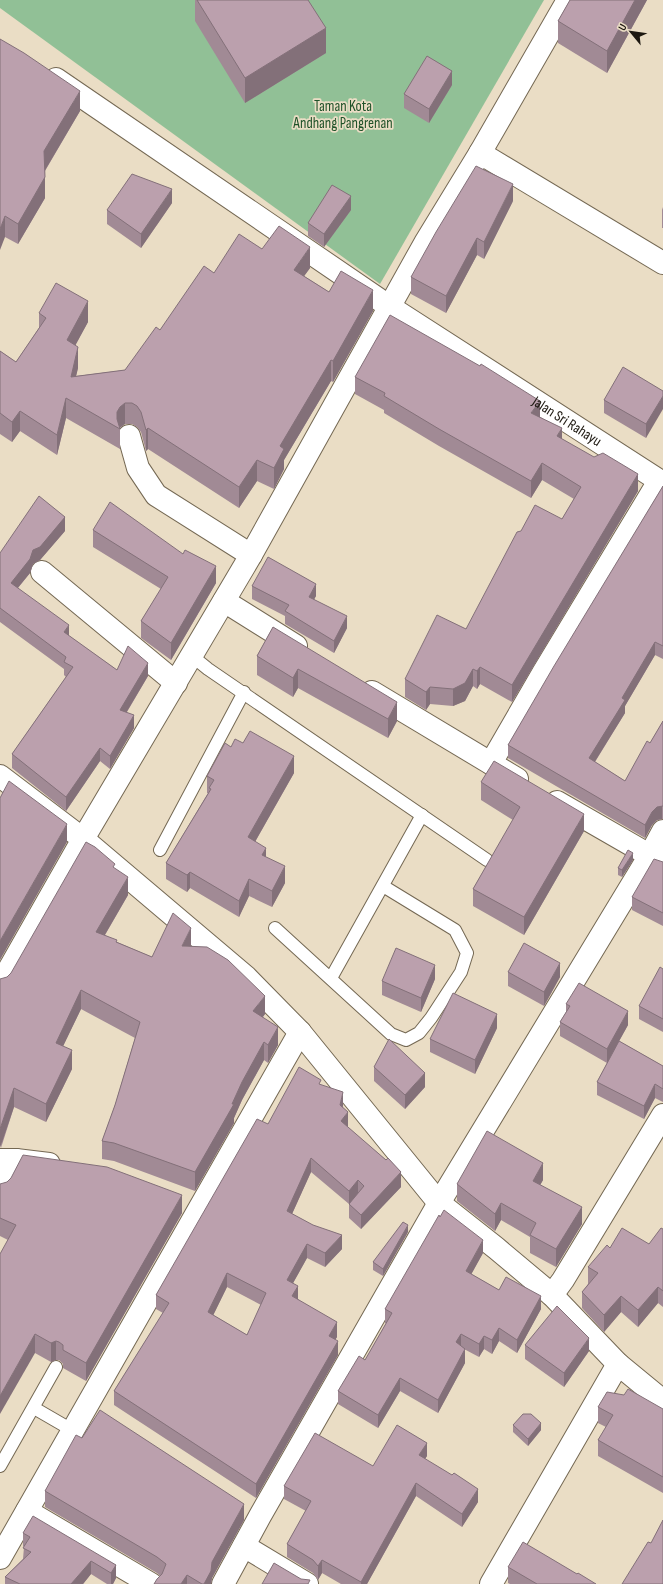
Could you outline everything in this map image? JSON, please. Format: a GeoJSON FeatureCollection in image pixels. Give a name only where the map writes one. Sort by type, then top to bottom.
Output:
{"type":"FeatureCollection","features":[{"type":"Feature","properties":{"kind":"street"},"geometry":{"type":"LineString","coordinates":[[0,985],[83,839],[251,555],[425,243],[480,153],[568,0]]}},
{"type":"Feature","properties":{"kind":"street","name":"Jalan Sri Rahayu"},"geometry":{"type":"LineString","coordinates":[[40,69],[390,307],[661,482]]}},
{"type":"Feature","properties":{"kind":"street"},"geometry":{"type":"LineString","coordinates":[[480,153],[663,263]]}},
{"type":"Feature","properties":{"kind":"street"},"geometry":{"type":"LineString","coordinates":[[129,436],[138,468],[156,495],[251,555]]}},
{"type":"Feature","properties":{"kind":"street"},"geometry":{"type":"LineString","coordinates":[[491,763],[543,673],[661,482]]}},
{"type":"Feature","properties":{"kind":"street"},"geometry":{"type":"LineString","coordinates":[[42,572],[176,683]]}},
{"type":"Feature","properties":{"kind":"street"},"geometry":{"type":"LineString","coordinates":[[224,601],[314,657]]}},
{"type":"Feature","properties":{"kind":"street"},"geometry":{"type":"LineString","coordinates":[[354,681],[656,859]]}},
{"type":"Feature","properties":{"kind":"street"},"geometry":{"type":"LineString","coordinates":[[1,778],[83,839],[246,977],[300,1032],[439,1203],[552,1295],[618,1364],[663,1401]]}},
{"type":"Feature","properties":{"kind":"street"},"geometry":{"type":"LineString","coordinates":[[223,1584],[244,1546],[253,1511],[439,1203],[656,859],[663,831]]}},
{"type":"Feature","properties":{"kind":"street"},"geometry":{"type":"LineString","coordinates":[[0,1558],[88,1403],[190,1203],[300,1032]]}},
{"type":"Feature","properties":{"kind":"street"},"geometry":{"type":"LineString","coordinates":[[552,1295],[563,1280],[663,1115]]}},
{"type":"Feature","properties":{"kind":"street"},"geometry":{"type":"LineString","coordinates":[[0,1190],[8,1160],[71,1167]]}},
{"type":"Feature","properties":{"kind":"street"},"geometry":{"type":"LineString","coordinates":[[491,1584],[618,1364]]}},
{"type":"Feature","properties":{"kind":"street"},"geometry":{"type":"LineString","coordinates":[[88,1403],[108,1416]]}},
{"type":"Feature","properties":{"kind":"street"},"geometry":{"type":"LineString","coordinates":[[26,1512],[151,1584]]}},
{"type":"Feature","properties":{"kind":"street"},"geometry":{"type":"LineString","coordinates":[[244,1546],[307,1584]]}},
{"type":"Feature","properties":{"kind":"lane"},"geometry":{"type":"LineString","coordinates":[[192,656],[208,669],[244,692],[487,860]]}},
{"type":"Feature","properties":{"kind":"lane"},"geometry":{"type":"LineString","coordinates":[[160,850],[244,692]]}},
{"type":"Feature","properties":{"kind":"lane"},"geometry":{"type":"LineString","coordinates":[[331,978],[422,815]]}},
{"type":"Feature","properties":{"kind":"lane"},"geometry":{"type":"LineString","coordinates":[[275,928],[391,1034],[406,1040],[420,1033],[432,1018],[461,972],[467,953],[455,930],[383,886]]}},
{"type":"Feature","properties":{"kind":"lane"},"geometry":{"type":"LineString","coordinates":[[0,1466],[56,1367]]}},
{"type":"Feature","properties":{"kind":"lane"},"geometry":{"type":"LineString","coordinates":[[34,1408],[72,1430]]}},
{"type":"Feature","properties":{"kind":"green space","name":"Taman Kota Andhang Pangrenan"},"geometry":{"type":"Polygon","coordinates":[[[0,0],[544,0],[380,284],[0,8],[0,0]]]}},
{"type":"Feature","properties":{"kind":"building"},"geometry":{"type":"Polygon","coordinates":[[[197,0],[308,0],[326,28],[245,78],[197,0]]]}},
{"type":"Feature","properties":{"kind":"building"},"geometry":{"type":"Polygon","coordinates":[[[570,0],[635,0],[607,51],[558,21],[570,0]]]}},
{"type":"Feature","properties":{"kind":"building"},"geometry":{"type":"Polygon","coordinates":[[[0,39],[24,53],[80,91],[44,151],[45,177],[18,224],[5,216],[0,229],[0,39]]]}},
{"type":"Feature","properties":{"kind":"building"},"geometry":{"type":"Polygon","coordinates":[[[427,56],[452,71],[429,109],[404,94],[427,56]]]}},
{"type":"Feature","properties":{"kind":"building"},"geometry":{"type":"Polygon","coordinates":[[[476,166],[513,184],[484,242],[477,238],[446,296],[411,277],[476,166]]]}},
{"type":"Feature","properties":{"kind":"building"},"geometry":{"type":"Polygon","coordinates":[[[132,174],[172,189],[141,234],[107,210],[132,174]]]}},
{"type":"Feature","properties":{"kind":"building"},"geometry":{"type":"Polygon","coordinates":[[[332,185],[351,196],[324,234],[308,223],[332,185]]]}},
{"type":"Feature","properties":{"kind":"building"},"geometry":{"type":"Polygon","coordinates":[[[279,226],[310,247],[294,270],[329,292],[341,271],[373,290],[333,361],[331,360],[280,446],[284,449],[274,468],[257,460],[239,487],[148,428],[146,430],[141,412],[137,406],[132,403],[125,403],[117,412],[117,419],[120,429],[66,398],[57,435],[20,411],[12,422],[0,413],[0,351],[16,362],[46,318],[39,313],[56,283],[88,301],[67,340],[78,347],[71,377],[125,370],[156,327],[160,330],[204,266],[214,273],[239,234],[262,249],[279,226]]]}},
{"type":"Feature","properties":{"kind":"building"},"geometry":{"type":"Polygon","coordinates":[[[390,315],[480,366],[481,364],[540,401],[531,413],[562,428],[557,436],[594,457],[603,453],[638,474],[512,685],[480,667],[477,671],[473,669],[465,683],[453,689],[430,687],[426,692],[405,679],[437,615],[466,629],[517,532],[521,531],[535,505],[562,519],[581,487],[542,463],[531,481],[439,429],[384,396],[385,393],[355,377],[390,315]]]}},
{"type":"Feature","properties":{"kind":"building"},"geometry":{"type":"Polygon","coordinates":[[[623,367],[663,391],[663,396],[646,424],[604,400],[623,367]]]}},
{"type":"Feature","properties":{"kind":"building"},"geometry":{"type":"Polygon","coordinates":[[[663,486],[663,646],[655,642],[622,698],[625,700],[589,758],[625,781],[647,741],[650,743],[663,721],[663,806],[657,807],[652,812],[645,825],[508,745],[663,486]]]}},
{"type":"Feature","properties":{"kind":"building"},"geometry":{"type":"Polygon","coordinates":[[[39,496],[65,517],[40,547],[33,550],[30,559],[11,583],[69,625],[64,632],[117,670],[128,646],[148,663],[120,710],[134,715],[110,756],[100,748],[66,797],[12,754],[73,667],[64,662],[66,657],[0,608],[0,553],[39,496]]]}},
{"type":"Feature","properties":{"kind":"building"},"geometry":{"type":"Polygon","coordinates":[[[110,502],[183,554],[185,550],[216,566],[171,643],[141,621],[168,577],[93,530],[110,502]]]}},
{"type":"Feature","properties":{"kind":"building"},"geometry":{"type":"Polygon","coordinates":[[[268,557],[316,584],[309,597],[347,616],[334,641],[285,611],[289,605],[252,586],[268,557]]]}},
{"type":"Feature","properties":{"kind":"building"},"geometry":{"type":"Polygon","coordinates":[[[273,627],[397,702],[388,719],[298,669],[293,678],[257,656],[273,627]]]}},
{"type":"Feature","properties":{"kind":"building"},"geometry":{"type":"Polygon","coordinates":[[[250,731],[294,756],[248,837],[266,848],[262,855],[285,866],[272,891],[249,879],[239,901],[190,872],[187,875],[166,863],[211,789],[209,788],[214,780],[207,776],[225,743],[231,747],[235,739],[243,743],[250,731]]]}},
{"type":"Feature","properties":{"kind":"building"},"geometry":{"type":"Polygon","coordinates":[[[494,761],[584,814],[524,917],[473,889],[520,807],[481,782],[494,761]]]}},
{"type":"Feature","properties":{"kind":"building"},"geometry":{"type":"Polygon","coordinates":[[[9,781],[67,824],[0,941],[0,798],[9,781]]]}},
{"type":"Feature","properties":{"kind":"building"},"geometry":{"type":"Polygon","coordinates":[[[86,842],[95,847],[115,864],[113,867],[128,877],[96,932],[117,940],[116,942],[152,957],[173,913],[191,928],[182,946],[207,947],[228,960],[265,996],[253,1011],[278,1027],[268,1045],[264,1042],[242,1082],[232,1104],[234,1104],[195,1172],[114,1143],[102,1141],[115,1105],[140,1022],[81,990],[56,1043],[72,1050],[46,1104],[14,1088],[0,1129],[0,979],[7,977],[11,973],[86,842]]]}},
{"type":"Feature","properties":{"kind":"building"},"geometry":{"type":"Polygon","coordinates":[[[628,850],[633,853],[622,870],[618,868],[628,850]]]}},
{"type":"Feature","properties":{"kind":"building"},"geometry":{"type":"Polygon","coordinates":[[[654,859],[663,862],[663,913],[632,897],[654,859]]]}},
{"type":"Feature","properties":{"kind":"building"},"geometry":{"type":"Polygon","coordinates":[[[524,943],[560,963],[544,992],[508,972],[524,943]]]}},
{"type":"Feature","properties":{"kind":"building"},"geometry":{"type":"Polygon","coordinates":[[[396,948],[435,965],[421,998],[382,981],[396,948]]]}},
{"type":"Feature","properties":{"kind":"building"},"geometry":{"type":"Polygon","coordinates":[[[660,967],[663,969],[663,1019],[639,1006],[660,967]]]}},
{"type":"Feature","properties":{"kind":"building"},"geometry":{"type":"Polygon","coordinates":[[[579,983],[628,1011],[607,1049],[560,1022],[570,1006],[566,1004],[579,983]]]}},
{"type":"Feature","properties":{"kind":"building"},"geometry":{"type":"Polygon","coordinates":[[[453,993],[497,1014],[475,1060],[430,1039],[453,993]]]}},
{"type":"Feature","properties":{"kind":"building"},"geometry":{"type":"Polygon","coordinates":[[[389,1039],[425,1073],[405,1095],[374,1067],[389,1039]]]}},
{"type":"Feature","properties":{"kind":"building"},"geometry":{"type":"Polygon","coordinates":[[[619,1041],[663,1066],[663,1089],[655,1084],[644,1106],[597,1082],[619,1041]]]}},
{"type":"Feature","properties":{"kind":"building"},"geometry":{"type":"Polygon","coordinates":[[[299,1067],[321,1080],[319,1084],[343,1092],[340,1105],[348,1112],[341,1121],[386,1160],[388,1158],[401,1172],[361,1215],[349,1204],[364,1186],[358,1180],[349,1191],[311,1158],[287,1211],[313,1225],[342,1235],[325,1253],[307,1244],[287,1280],[298,1286],[292,1296],[337,1322],[329,1336],[338,1341],[256,1484],[114,1391],[169,1303],[156,1295],[257,1119],[268,1124],[299,1067]],[[227,1273],[208,1312],[247,1335],[266,1293],[227,1273]]]}},
{"type":"Feature","properties":{"kind":"building"},"geometry":{"type":"Polygon","coordinates":[[[487,1131],[543,1163],[533,1181],[582,1207],[556,1249],[530,1235],[536,1223],[501,1203],[495,1214],[457,1184],[487,1131]]]}},
{"type":"Feature","properties":{"kind":"building"},"geometry":{"type":"Polygon","coordinates":[[[23,1155],[107,1167],[182,1195],[86,1363],[63,1350],[63,1345],[59,1342],[56,1341],[51,1343],[35,1334],[0,1396],[0,1254],[16,1225],[0,1218],[0,1184],[7,1182],[11,1178],[23,1155]]]}},
{"type":"Feature","properties":{"kind":"building"},"geometry":{"type":"Polygon","coordinates":[[[444,1210],[483,1240],[466,1271],[499,1290],[506,1277],[541,1296],[517,1340],[499,1328],[492,1340],[484,1336],[479,1344],[461,1334],[456,1342],[465,1349],[438,1400],[400,1378],[378,1415],[338,1391],[359,1356],[365,1360],[392,1313],[385,1309],[439,1215],[440,1217],[444,1210]]]}},
{"type":"Feature","properties":{"kind":"building"},"geometry":{"type":"Polygon","coordinates":[[[403,1222],[408,1225],[383,1269],[373,1262],[403,1222]]]}},
{"type":"Feature","properties":{"kind":"building"},"geometry":{"type":"Polygon","coordinates":[[[622,1228],[649,1244],[661,1228],[663,1229],[663,1291],[658,1287],[638,1310],[621,1296],[604,1315],[582,1292],[598,1273],[588,1267],[607,1245],[610,1248],[622,1228]]]}},
{"type":"Feature","properties":{"kind":"building"},"geometry":{"type":"Polygon","coordinates":[[[557,1306],[589,1338],[564,1373],[525,1345],[557,1306]]]}},
{"type":"Feature","properties":{"kind":"building"},"geometry":{"type":"Polygon","coordinates":[[[628,1389],[663,1409],[663,1477],[598,1440],[613,1415],[598,1407],[607,1392],[624,1395],[628,1389]]]}},
{"type":"Feature","properties":{"kind":"building"},"geometry":{"type":"Polygon","coordinates":[[[100,1410],[244,1504],[212,1562],[211,1571],[204,1584],[187,1575],[181,1584],[154,1584],[162,1574],[166,1564],[157,1557],[45,1491],[76,1435],[82,1438],[100,1410]]]}},
{"type":"Feature","properties":{"kind":"building"},"geometry":{"type":"Polygon","coordinates":[[[523,1414],[531,1414],[541,1423],[528,1439],[513,1425],[523,1414]]]}},
{"type":"Feature","properties":{"kind":"building"},"geometry":{"type":"Polygon","coordinates":[[[397,1425],[427,1443],[419,1455],[452,1475],[454,1473],[478,1489],[462,1514],[416,1483],[361,1582],[322,1560],[318,1566],[313,1560],[287,1544],[311,1501],[284,1486],[315,1433],[373,1466],[397,1425]]]}},
{"type":"Feature","properties":{"kind":"building"},"geometry":{"type":"Polygon","coordinates":[[[33,1516],[116,1565],[111,1573],[91,1561],[71,1584],[20,1584],[5,1577],[31,1552],[23,1548],[30,1537],[23,1533],[33,1516]]]}},
{"type":"Feature","properties":{"kind":"building"},"geometry":{"type":"Polygon","coordinates":[[[663,1520],[663,1584],[622,1584],[648,1542],[651,1543],[663,1520]]]}},
{"type":"Feature","properties":{"kind":"building"},"geometry":{"type":"Polygon","coordinates":[[[523,1542],[596,1584],[537,1584],[508,1567],[523,1542]]]}},
{"type":"Feature","properties":{"kind":"building"},"geometry":{"type":"Polygon","coordinates":[[[274,1563],[301,1579],[310,1580],[308,1584],[262,1584],[274,1563]]]}}]}
